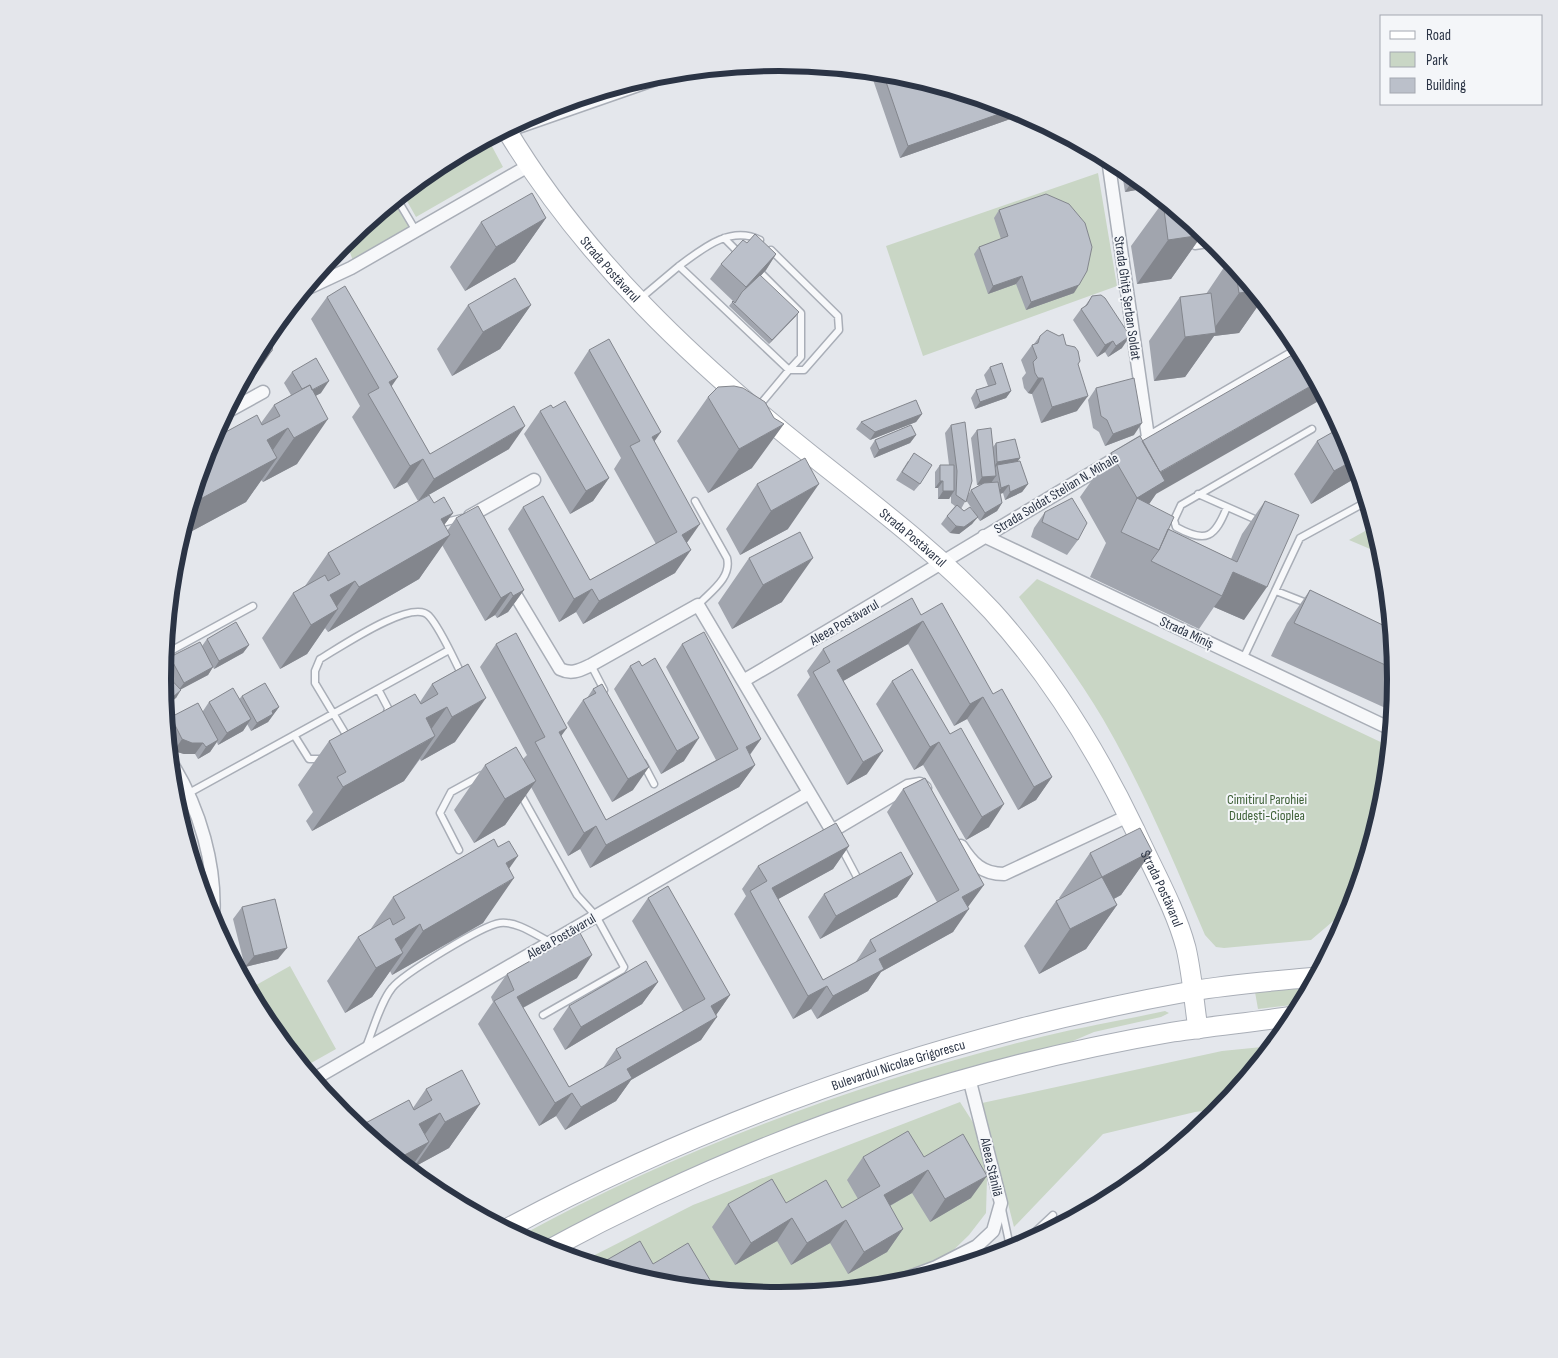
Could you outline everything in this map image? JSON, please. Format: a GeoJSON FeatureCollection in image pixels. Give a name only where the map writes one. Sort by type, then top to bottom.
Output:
{"type":"FeatureCollection","features":[{"type":"Feature","properties":{"kind":"main road","name":"Strada Postăvarul"},"geometry":{"type":"LineString","coordinates":[[509,134],[580,235],[639,300],[690,351],[755,410],[898,522],[943,562],[991,611],[1039,669],[1084,735],[1128,816],[1181,932],[1193,991],[1198,1028]]}},
{"type":"Feature","properties":{"kind":"main road","name":"Bulevardul Nicolae Grigorescu"},"geometry":{"type":"LineString","coordinates":[[513,1225],[654,1155],[831,1085],[946,1049],[1021,1029],[1193,991],[1308,978]]}},
{"type":"Feature","properties":{"kind":"main road"},"geometry":{"type":"LineString","coordinates":[[559,1245],[656,1195],[784,1140],[887,1102],[970,1078],[1067,1054],[1198,1028],[1284,1017]]}},
{"type":"Feature","properties":{"kind":"street"},"geometry":{"type":"LineString","coordinates":[[317,284],[351,268],[530,165]]}},
{"type":"Feature","properties":{"kind":"street","name":"Strada Ghiță Șerban Soldat"},"geometry":{"type":"LineString","coordinates":[[1109,169],[1148,437]]}},
{"type":"Feature","properties":{"kind":"street","name":"Strada Soldat Stelian N. Mihale"},"geometry":{"type":"LineString","coordinates":[[943,562],[1148,437],[1292,355]]}},
{"type":"Feature","properties":{"kind":"street"},"geometry":{"type":"LineString","coordinates":[[235,408],[264,392]]}},
{"type":"Feature","properties":{"kind":"street"},"geometry":{"type":"LineString","coordinates":[[480,532],[470,516],[534,480]]}},
{"type":"Feature","properties":{"kind":"street","name":"Strada Miniș"},"geometry":{"type":"LineString","coordinates":[[984,536],[1384,727]]}},
{"type":"Feature","properties":{"kind":"street","name":"Aleea Postăvarul"},"geometry":{"type":"LineString","coordinates":[[743,681],[943,562]]}},
{"type":"Feature","properties":{"kind":"street"},"geometry":{"type":"LineString","coordinates":[[503,573],[560,669],[568,673],[591,665],[698,605],[832,831],[915,783],[924,787],[933,802]]}},
{"type":"Feature","properties":{"kind":"street"},"geometry":{"type":"LineString","coordinates":[[179,777],[188,793],[207,852],[213,898]]}},
{"type":"Feature","properties":{"kind":"street","name":"Aleea Postăvarul"},"geometry":{"type":"LineString","coordinates":[[319,1076],[809,792]]}},
{"type":"Feature","properties":{"kind":"street"},"geometry":{"type":"LineString","coordinates":[[952,832],[976,867],[994,874],[1004,874],[1128,816]]}},
{"type":"Feature","properties":{"kind":"street","name":"Aleea Stănilă"},"geometry":{"type":"LineString","coordinates":[[940,1265],[986,1240],[993,1231],[1001,1203],[970,1078]]}},
{"type":"Feature","properties":{"kind":"lane"},"geometry":{"type":"LineString","coordinates":[[545,118],[631,90]]}},
{"type":"Feature","properties":{"kind":"lane"},"geometry":{"type":"LineString","coordinates":[[400,204],[416,231]]}},
{"type":"Feature","properties":{"kind":"lane"},"geometry":{"type":"LineString","coordinates":[[639,300],[679,266],[710,243],[724,238],[744,235],[760,240],[838,316],[840,330],[804,370],[789,370],[679,266]]}},
{"type":"Feature","properties":{"kind":"lane"},"geometry":{"type":"LineString","coordinates":[[1193,235],[1195,246],[1204,245]]}},
{"type":"Feature","properties":{"kind":"lane"},"geometry":{"type":"LineString","coordinates":[[724,238],[740,254]]}},
{"type":"Feature","properties":{"kind":"lane"},"geometry":{"type":"LineString","coordinates":[[755,410],[801,357],[801,312],[762,274]]}},
{"type":"Feature","properties":{"kind":"lane"},"geometry":{"type":"LineString","coordinates":[[1227,507],[1219,527],[1211,535],[1200,537],[1176,527],[1174,520],[1181,505],[1312,429]]}},
{"type":"Feature","properties":{"kind":"lane"},"geometry":{"type":"LineString","coordinates":[[1198,494],[1264,522]]}},
{"type":"Feature","properties":{"kind":"lane"},"geometry":{"type":"LineString","coordinates":[[695,501],[727,558],[728,565],[725,576],[698,605]]}},
{"type":"Feature","properties":{"kind":"lane"},"geometry":{"type":"LineString","coordinates":[[1243,659],[1300,538],[1361,505]]}},
{"type":"Feature","properties":{"kind":"lane"},"geometry":{"type":"LineString","coordinates":[[427,527],[470,516]]}},
{"type":"Feature","properties":{"kind":"lane"},"geometry":{"type":"LineString","coordinates":[[1291,534],[1300,538]]}},
{"type":"Feature","properties":{"kind":"lane"},"geometry":{"type":"LineString","coordinates":[[1276,591],[1320,609]]}},
{"type":"Feature","properties":{"kind":"lane"},"geometry":{"type":"LineString","coordinates":[[172,650],[253,606]]}},
{"type":"Feature","properties":{"kind":"lane"},"geometry":{"type":"LineString","coordinates":[[351,744],[315,683],[314,671],[320,659],[401,613],[418,610],[429,615],[463,677]]}},
{"type":"Feature","properties":{"kind":"lane"},"geometry":{"type":"LineString","coordinates":[[188,793],[449,650]]}},
{"type":"Feature","properties":{"kind":"lane"},"geometry":{"type":"LineString","coordinates":[[591,665],[609,699]]}},
{"type":"Feature","properties":{"kind":"lane"},"geometry":{"type":"LineString","coordinates":[[378,689],[388,708],[386,724]]}},
{"type":"Feature","properties":{"kind":"lane"},"geometry":{"type":"LineString","coordinates":[[294,735],[309,758],[323,760],[330,756]]}},
{"type":"Feature","properties":{"kind":"lane"},"geometry":{"type":"LineString","coordinates":[[344,748],[358,740]]}},
{"type":"Feature","properties":{"kind":"lane"},"geometry":{"type":"LineString","coordinates":[[641,758],[654,784]]}},
{"type":"Feature","properties":{"kind":"lane"},"geometry":{"type":"LineString","coordinates":[[459,850],[440,813],[451,792],[490,771]]}},
{"type":"Feature","properties":{"kind":"lane"},"geometry":{"type":"LineString","coordinates":[[516,786],[577,896],[596,916],[624,967],[622,970],[543,1016]]}},
{"type":"Feature","properties":{"kind":"lane"},"geometry":{"type":"LineString","coordinates":[[832,831],[860,881],[852,885]]}},
{"type":"Feature","properties":{"kind":"lane"},"geometry":{"type":"LineString","coordinates":[[365,1049],[390,990],[401,977],[481,931],[500,923],[513,924],[550,942]]}},
{"type":"Feature","properties":{"kind":"lane"},"geometry":{"type":"LineString","coordinates":[[1001,1203],[1009,1241]]}},
{"type":"Feature","properties":{"kind":"lane"},"geometry":{"type":"LineString","coordinates":[[1039,1228],[1053,1215]]}},
{"type":"Feature","properties":{"kind":"green space"},"geometry":{"type":"Polygon","coordinates":[[[491,144],[503,167],[416,217],[406,199],[441,174],[491,144]]]}},
{"type":"Feature","properties":{"kind":"green space"},"geometry":{"type":"Polygon","coordinates":[[[1098,173],[1117,286],[923,356],[886,246],[1098,173]]]}},
{"type":"Feature","properties":{"kind":"green space"},"geometry":{"type":"Polygon","coordinates":[[[398,206],[411,228],[353,261],[349,249],[398,206]]]}},
{"type":"Feature","properties":{"kind":"green space"},"geometry":{"type":"Polygon","coordinates":[[[1368,529],[1373,550],[1349,540],[1368,529]]]}},
{"type":"Feature","properties":{"kind":"green space","name":"Cimitirul Parohiei Dudești-Cioplea"},"geometry":{"type":"Polygon","coordinates":[[[1037,579],[1383,743],[1375,798],[1366,836],[1338,917],[1311,940],[1224,948],[1216,947],[1205,935],[1145,798],[1118,745],[1073,672],[1019,597],[1037,579]]]}},
{"type":"Feature","properties":{"kind":"green space"},"geometry":{"type":"Polygon","coordinates":[[[290,966],[336,1049],[309,1064],[274,1017],[255,986],[290,966]]]}},
{"type":"Feature","properties":{"kind":"green space"},"geometry":{"type":"Polygon","coordinates":[[[1302,988],[1291,1005],[1258,1009],[1255,992],[1302,988]]]}},
{"type":"Feature","properties":{"kind":"green space"},"geometry":{"type":"Polygon","coordinates":[[[1165,1011],[1169,1013],[1161,1017],[1094,1032],[1054,1049],[767,1140],[628,1198],[548,1241],[528,1232],[642,1175],[768,1122],[897,1077],[1063,1032],[1165,1011]]]}},
{"type":"Feature","properties":{"kind":"green space"},"geometry":{"type":"Polygon","coordinates":[[[1262,1047],[1236,1080],[1207,1110],[1103,1134],[1014,1227],[982,1103],[1222,1051],[1262,1047]]]}},
{"type":"Feature","properties":{"kind":"green space"},"geometry":{"type":"Polygon","coordinates":[[[960,1102],[974,1124],[987,1178],[986,1213],[969,1235],[938,1266],[898,1275],[858,1282],[819,1285],[779,1287],[739,1285],[700,1282],[660,1275],[592,1256],[693,1205],[960,1102]]]}},
{"type":"Feature","properties":{"kind":"building"},"geometry":{"type":"Polygon","coordinates":[[[886,81],[936,92],[1000,114],[908,146],[886,81]]]}},
{"type":"Feature","properties":{"kind":"building"},"geometry":{"type":"Polygon","coordinates":[[[532,193],[546,218],[496,247],[481,222],[532,193]]]}},
{"type":"Feature","properties":{"kind":"building"},"geometry":{"type":"Polygon","coordinates":[[[1046,194],[1069,204],[1085,223],[1092,247],[1087,271],[1079,285],[1031,302],[1022,276],[993,286],[979,247],[1008,236],[999,210],[1046,194]]]}},
{"type":"Feature","properties":{"kind":"building"},"geometry":{"type":"Polygon","coordinates":[[[1164,209],[1195,236],[1168,240],[1164,209]]]}},
{"type":"Feature","properties":{"kind":"building"},"geometry":{"type":"Polygon","coordinates":[[[755,234],[776,254],[746,287],[721,264],[743,240],[747,243],[755,234]]]}},
{"type":"Feature","properties":{"kind":"building"},"geometry":{"type":"Polygon","coordinates":[[[760,275],[799,312],[772,340],[732,302],[735,303],[742,292],[760,275]]]}},
{"type":"Feature","properties":{"kind":"building"},"geometry":{"type":"Polygon","coordinates":[[[515,278],[531,305],[483,332],[468,305],[515,278]]]}},
{"type":"Feature","properties":{"kind":"building"},"geometry":{"type":"Polygon","coordinates":[[[1237,279],[1247,292],[1239,293],[1237,279]]]}},
{"type":"Feature","properties":{"kind":"building"},"geometry":{"type":"Polygon","coordinates":[[[345,286],[398,377],[389,382],[430,454],[514,406],[525,426],[434,479],[423,459],[410,466],[368,394],[379,388],[327,297],[345,286]]]}},
{"type":"Feature","properties":{"kind":"building"},"geometry":{"type":"Polygon","coordinates":[[[1211,293],[1216,333],[1185,337],[1180,297],[1211,293]]]}},
{"type":"Feature","properties":{"kind":"building"},"geometry":{"type":"Polygon","coordinates":[[[1101,295],[1105,298],[1130,336],[1116,346],[1113,341],[1105,345],[1081,309],[1087,305],[1092,296],[1101,295]]]}},
{"type":"Feature","properties":{"kind":"building"},"geometry":{"type":"Polygon","coordinates":[[[1047,330],[1059,336],[1063,334],[1066,345],[1075,347],[1078,351],[1080,361],[1078,364],[1088,396],[1052,407],[1043,378],[1038,378],[1033,362],[1037,358],[1032,345],[1038,343],[1040,336],[1047,330]]]}},
{"type":"Feature","properties":{"kind":"building"},"geometry":{"type":"Polygon","coordinates":[[[609,339],[661,432],[652,437],[700,524],[682,535],[691,550],[599,601],[592,589],[574,599],[523,507],[543,496],[590,580],[677,532],[630,446],[640,441],[589,350],[609,339]]]}},
{"type":"Feature","properties":{"kind":"building"},"geometry":{"type":"Polygon","coordinates":[[[273,343],[272,351],[265,355],[273,343]]]}},
{"type":"Feature","properties":{"kind":"building"},"geometry":{"type":"Polygon","coordinates":[[[1292,355],[1311,386],[1160,472],[1142,441],[1292,355]]]}},
{"type":"Feature","properties":{"kind":"building"},"geometry":{"type":"Polygon","coordinates":[[[316,358],[329,381],[312,390],[310,385],[302,389],[292,372],[316,358]]]}},
{"type":"Feature","properties":{"kind":"building"},"geometry":{"type":"Polygon","coordinates":[[[1002,363],[1011,391],[980,402],[976,390],[996,384],[990,367],[1002,363]]]}},
{"type":"Feature","properties":{"kind":"building"},"geometry":{"type":"Polygon","coordinates":[[[1134,378],[1142,423],[1113,434],[1107,420],[1101,416],[1096,388],[1134,378]]]}},
{"type":"Feature","properties":{"kind":"building"},"geometry":{"type":"Polygon","coordinates":[[[310,385],[328,419],[294,438],[288,428],[267,440],[277,458],[199,500],[224,433],[257,415],[262,425],[280,416],[274,405],[310,385]]]}},
{"type":"Feature","properties":{"kind":"building"},"geometry":{"type":"Polygon","coordinates":[[[734,386],[743,388],[765,402],[774,418],[784,424],[739,449],[708,397],[718,387],[734,386]]]}},
{"type":"Feature","properties":{"kind":"building"},"geometry":{"type":"Polygon","coordinates":[[[916,400],[922,414],[875,432],[861,422],[916,400]]]}},
{"type":"Feature","properties":{"kind":"building"},"geometry":{"type":"Polygon","coordinates":[[[565,401],[609,478],[586,491],[540,411],[551,405],[553,408],[565,401]]]}},
{"type":"Feature","properties":{"kind":"building"},"geometry":{"type":"Polygon","coordinates":[[[965,422],[972,481],[966,502],[956,495],[957,471],[951,425],[965,422]]]}},
{"type":"Feature","properties":{"kind":"building"},"geometry":{"type":"Polygon","coordinates":[[[911,425],[916,435],[879,450],[875,440],[911,425]]]}},
{"type":"Feature","properties":{"kind":"building"},"geometry":{"type":"Polygon","coordinates":[[[991,428],[996,476],[982,477],[977,430],[991,428]]]}},
{"type":"Feature","properties":{"kind":"building"},"geometry":{"type":"Polygon","coordinates":[[[1334,432],[1347,464],[1334,471],[1317,441],[1334,432]]]}},
{"type":"Feature","properties":{"kind":"building"},"geometry":{"type":"Polygon","coordinates":[[[1140,436],[1165,481],[1137,498],[1111,453],[1140,436]]]}},
{"type":"Feature","properties":{"kind":"building"},"geometry":{"type":"Polygon","coordinates":[[[1015,439],[1020,458],[997,462],[996,443],[1015,439]]]}},
{"type":"Feature","properties":{"kind":"building"},"geometry":{"type":"Polygon","coordinates":[[[914,453],[932,465],[920,484],[902,472],[914,453]]]}},
{"type":"Feature","properties":{"kind":"building"},"geometry":{"type":"Polygon","coordinates":[[[805,458],[819,484],[771,511],[757,484],[805,458]]]}},
{"type":"Feature","properties":{"kind":"building"},"geometry":{"type":"Polygon","coordinates":[[[1020,461],[1028,484],[1010,492],[1009,485],[1001,488],[997,465],[1020,461]]]}},
{"type":"Feature","properties":{"kind":"building"},"geometry":{"type":"Polygon","coordinates":[[[940,465],[954,465],[954,491],[943,491],[943,481],[940,481],[940,465]]]}},
{"type":"Feature","properties":{"kind":"building"},"geometry":{"type":"Polygon","coordinates":[[[998,482],[1002,503],[985,513],[971,490],[984,483],[998,482]]]}},
{"type":"Feature","properties":{"kind":"building"},"geometry":{"type":"Polygon","coordinates":[[[429,495],[434,503],[444,497],[453,513],[441,519],[450,535],[359,587],[355,581],[330,595],[338,609],[311,625],[293,593],[325,575],[328,581],[340,574],[328,553],[429,495]]]}},
{"type":"Feature","properties":{"kind":"building"},"geometry":{"type":"Polygon","coordinates":[[[1072,498],[1087,523],[1078,540],[1042,522],[1045,512],[1072,498]]]}},
{"type":"Feature","properties":{"kind":"building"},"geometry":{"type":"Polygon","coordinates":[[[1137,498],[1174,517],[1159,550],[1121,532],[1137,498]]]}},
{"type":"Feature","properties":{"kind":"building"},"geometry":{"type":"Polygon","coordinates":[[[1265,501],[1299,515],[1267,587],[1233,572],[1222,596],[1151,561],[1159,550],[1168,529],[1237,562],[1265,501]]]}},
{"type":"Feature","properties":{"kind":"building"},"geometry":{"type":"Polygon","coordinates":[[[957,505],[964,511],[970,507],[978,517],[964,527],[956,526],[947,516],[957,505]]]}},
{"type":"Feature","properties":{"kind":"building"},"geometry":{"type":"Polygon","coordinates":[[[478,506],[524,590],[513,596],[511,592],[501,598],[456,518],[478,506]]]}},
{"type":"Feature","properties":{"kind":"building"},"geometry":{"type":"Polygon","coordinates":[[[800,532],[813,558],[763,585],[749,558],[800,532]]]}},
{"type":"Feature","properties":{"kind":"building"},"geometry":{"type":"Polygon","coordinates":[[[1310,590],[1384,626],[1386,665],[1294,623],[1310,590]]]}},
{"type":"Feature","properties":{"kind":"building"},"geometry":{"type":"Polygon","coordinates":[[[912,598],[921,615],[942,603],[993,694],[1002,689],[1052,777],[1034,787],[983,697],[970,704],[923,621],[837,670],[883,751],[863,762],[813,672],[830,662],[823,649],[912,598]]]}},
{"type":"Feature","properties":{"kind":"building"},"geometry":{"type":"Polygon","coordinates":[[[236,622],[249,645],[219,661],[207,639],[236,622]]]}},
{"type":"Feature","properties":{"kind":"building"},"geometry":{"type":"Polygon","coordinates":[[[704,632],[761,739],[746,747],[755,765],[606,845],[596,826],[584,833],[535,742],[545,737],[496,644],[516,633],[567,728],[559,732],[606,820],[738,749],[682,644],[704,632]]]}},
{"type":"Feature","properties":{"kind":"building"},"geometry":{"type":"Polygon","coordinates":[[[200,642],[213,667],[184,683],[172,661],[172,656],[200,642]]]}},
{"type":"Feature","properties":{"kind":"building"},"geometry":{"type":"Polygon","coordinates":[[[655,658],[699,738],[677,751],[630,666],[639,661],[642,666],[655,658]]]}},
{"type":"Feature","properties":{"kind":"building"},"geometry":{"type":"Polygon","coordinates":[[[468,664],[486,698],[452,717],[447,707],[426,718],[435,736],[343,787],[337,777],[346,772],[329,741],[415,694],[421,704],[438,694],[432,684],[468,664]]]}},
{"type":"Feature","properties":{"kind":"building"},"geometry":{"type":"Polygon","coordinates":[[[912,669],[950,734],[961,728],[1004,804],[982,817],[939,742],[930,747],[892,681],[912,669]]]}},
{"type":"Feature","properties":{"kind":"building"},"geometry":{"type":"Polygon","coordinates":[[[171,679],[181,690],[172,698],[171,679]]]}},
{"type":"Feature","properties":{"kind":"building"},"geometry":{"type":"Polygon","coordinates":[[[265,683],[279,707],[272,711],[273,714],[257,723],[242,696],[265,683]]]}},
{"type":"Feature","properties":{"kind":"building"},"geometry":{"type":"Polygon","coordinates":[[[602,684],[649,767],[628,779],[583,700],[596,693],[593,689],[602,684]]]}},
{"type":"Feature","properties":{"kind":"building"},"geometry":{"type":"Polygon","coordinates":[[[233,688],[251,719],[227,733],[209,702],[233,688]]]}},
{"type":"Feature","properties":{"kind":"building"},"geometry":{"type":"Polygon","coordinates":[[[198,703],[218,740],[206,747],[203,743],[192,743],[182,739],[173,721],[173,716],[198,703]]]}},
{"type":"Feature","properties":{"kind":"building"},"geometry":{"type":"Polygon","coordinates":[[[516,747],[536,781],[505,799],[485,765],[516,747]]]}},
{"type":"Feature","properties":{"kind":"building"},"geometry":{"type":"Polygon","coordinates":[[[925,778],[984,885],[962,897],[969,909],[879,959],[884,969],[833,996],[827,986],[808,996],[750,891],[767,881],[758,866],[836,823],[849,846],[772,888],[823,980],[876,951],[870,940],[959,890],[903,789],[925,778]]]}},
{"type":"Feature","properties":{"kind":"building"},"geometry":{"type":"Polygon","coordinates":[[[1140,828],[1152,851],[1102,877],[1090,853],[1140,828]]]}},
{"type":"Feature","properties":{"kind":"building"},"geometry":{"type":"Polygon","coordinates":[[[494,839],[498,847],[509,841],[518,856],[506,863],[514,878],[423,931],[420,924],[395,939],[403,953],[376,968],[358,937],[390,918],[393,925],[405,918],[393,897],[494,839]]]}},
{"type":"Feature","properties":{"kind":"building"},"geometry":{"type":"Polygon","coordinates":[[[901,852],[913,874],[836,916],[824,894],[901,852]]]}},
{"type":"Feature","properties":{"kind":"building"},"geometry":{"type":"Polygon","coordinates":[[[1102,877],[1117,905],[1070,929],[1056,901],[1102,877]]]}},
{"type":"Feature","properties":{"kind":"building"},"geometry":{"type":"Polygon","coordinates":[[[668,886],[730,995],[711,1006],[717,1017],[627,1069],[632,1078],[581,1107],[572,1093],[555,1103],[494,1001],[514,990],[507,974],[580,933],[592,955],[517,997],[569,1087],[621,1058],[616,1049],[705,999],[648,898],[668,886]]]}},
{"type":"Feature","properties":{"kind":"building"},"geometry":{"type":"Polygon","coordinates":[[[275,899],[287,948],[254,956],[242,907],[275,899]]]}},
{"type":"Feature","properties":{"kind":"building"},"geometry":{"type":"Polygon","coordinates":[[[646,961],[658,982],[581,1027],[569,1006],[646,961]]]}},
{"type":"Feature","properties":{"kind":"building"},"geometry":{"type":"Polygon","coordinates":[[[462,1070],[480,1104],[445,1122],[440,1113],[419,1124],[429,1142],[403,1156],[365,1124],[409,1100],[414,1110],[432,1100],[426,1089],[462,1070]]]}},
{"type":"Feature","properties":{"kind":"building"},"geometry":{"type":"Polygon","coordinates":[[[908,1131],[924,1157],[963,1134],[987,1176],[945,1199],[928,1170],[884,1195],[903,1229],[864,1252],[846,1220],[807,1243],[792,1218],[751,1243],[728,1204],[772,1179],[786,1203],[826,1180],[842,1208],[880,1186],[863,1157],[908,1131]]]}},
{"type":"Feature","properties":{"kind":"building"},"geometry":{"type":"Polygon","coordinates":[[[640,1241],[653,1264],[688,1243],[710,1280],[700,1282],[660,1275],[605,1261],[640,1241]]]}}]}
